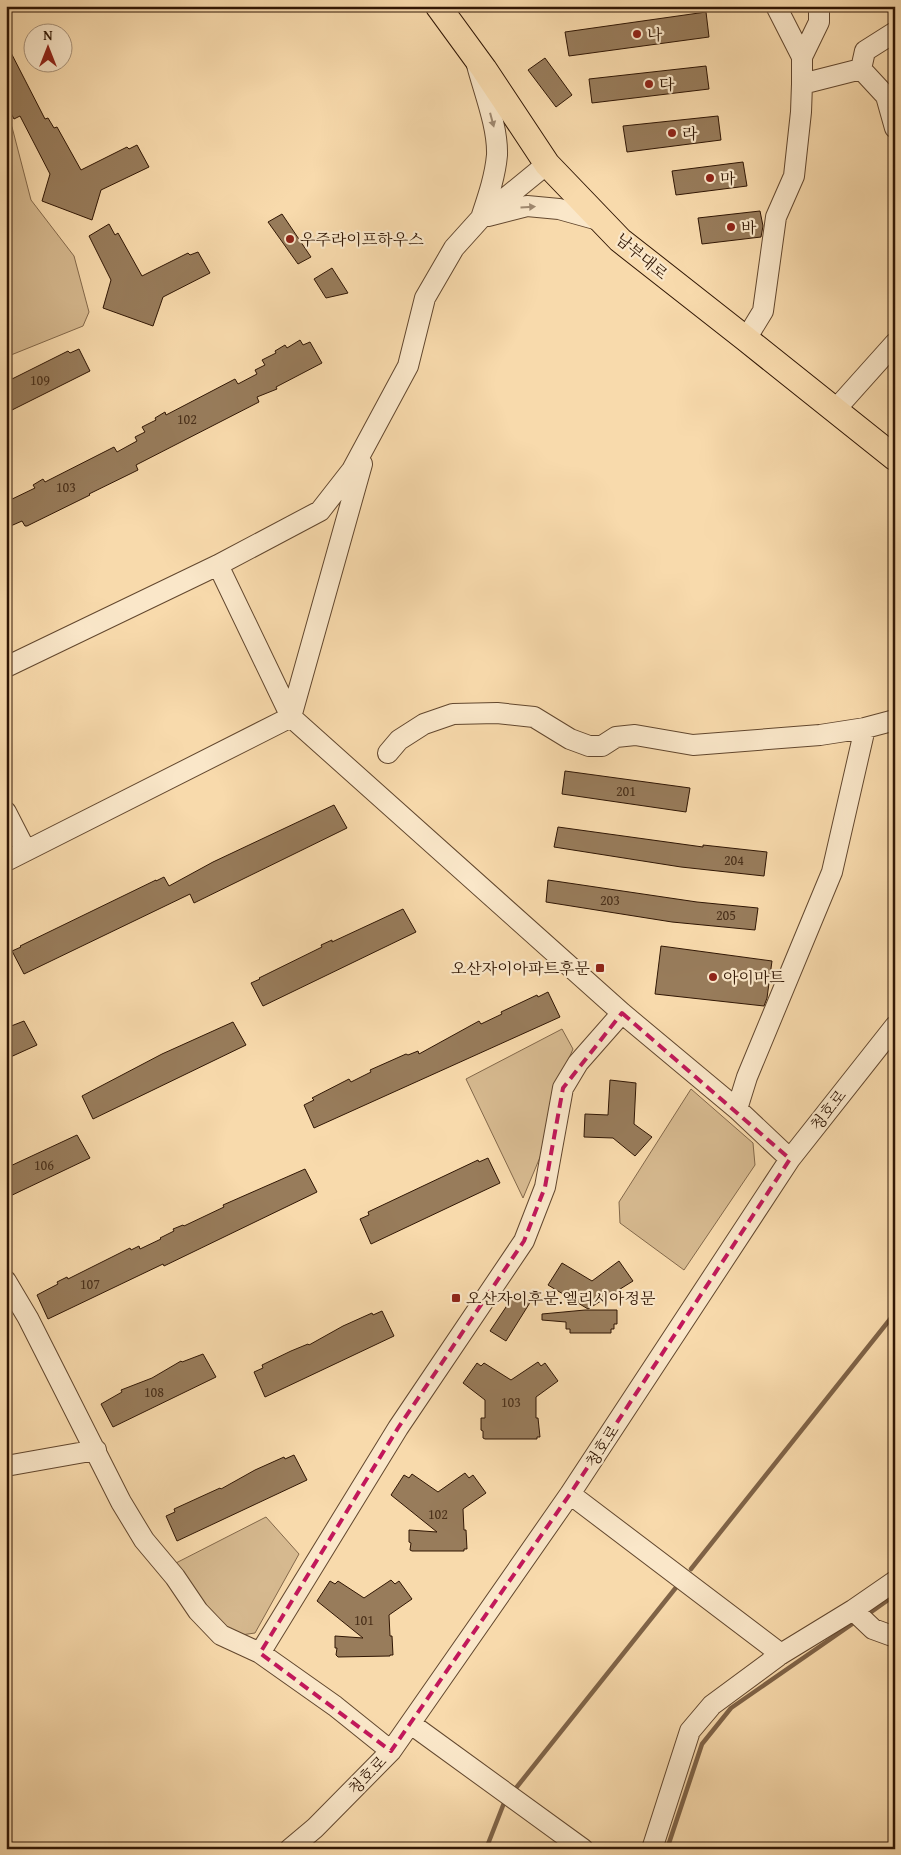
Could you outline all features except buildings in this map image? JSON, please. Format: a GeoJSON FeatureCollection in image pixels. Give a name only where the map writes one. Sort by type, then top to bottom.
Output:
{"type":"FeatureCollection","features":[{"type":"Feature","properties":{"kind":"main road","name":"남부대로"},"geometry":{"type":"LineString","coordinates":[[438,6],[547,164],[620,240],[895,458]]}},
{"type":"Feature","properties":{"kind":"street"},"geometry":{"type":"LineString","coordinates":[[776,6],[802,57]]}},
{"type":"Feature","properties":{"kind":"street"},"geometry":{"type":"LineString","coordinates":[[746,339],[763,311],[776,217],[794,176],[801,112],[802,57],[819,22],[819,6]]}},
{"type":"Feature","properties":{"kind":"street"},"geometry":{"type":"LineString","coordinates":[[861,68],[866,50],[895,32]]}},
{"type":"Feature","properties":{"kind":"street"},"geometry":{"type":"LineString","coordinates":[[474,56],[494,128],[497,153],[493,181],[481,218]]}},
{"type":"Feature","properties":{"kind":"street"},"geometry":{"type":"LineString","coordinates":[[802,84],[861,68]]}},
{"type":"Feature","properties":{"kind":"street"},"geometry":{"type":"LineString","coordinates":[[861,68],[886,96],[895,128]]}},
{"type":"Feature","properties":{"kind":"street"},"geometry":{"type":"LineString","coordinates":[[6,667],[218,565],[320,511],[352,470],[408,366],[425,298],[454,248],[481,218],[547,164]]}},
{"type":"Feature","properties":{"kind":"street"},"geometry":{"type":"LineString","coordinates":[[481,218],[526,206],[559,208],[602,222]]}},
{"type":"Feature","properties":{"kind":"street"},"geometry":{"type":"LineString","coordinates":[[835,410],[895,343]]}},
{"type":"Feature","properties":{"kind":"street"},"geometry":{"type":"LineString","coordinates":[[6,861],[291,717],[368,440]]}},
{"type":"Feature","properties":{"kind":"street"},"geometry":{"type":"LineString","coordinates":[[320,511],[345,523]]}},
{"type":"Feature","properties":{"kind":"street"},"geometry":{"type":"LineString","coordinates":[[218,565],[291,717],[622,1013],[737,1109],[790,1159]]}},
{"type":"Feature","properties":{"kind":"street"},"geometry":{"type":"LineString","coordinates":[[388,753],[399,740],[424,724],[453,714],[497,713],[534,717],[570,740],[589,746],[602,746],[616,737],[635,735],[693,745],[820,735],[865,728],[895,720]]}},
{"type":"Feature","properties":{"kind":"street"},"geometry":{"type":"LineString","coordinates":[[737,1109],[747,1078],[832,872],[865,728]]}},
{"type":"Feature","properties":{"kind":"street"},"geometry":{"type":"LineString","coordinates":[[6,812],[26,851]]}},
{"type":"Feature","properties":{"kind":"street"},"geometry":{"type":"LineString","coordinates":[[260,1653],[398,1428],[524,1241],[544,1187],[563,1088],[578,1062],[622,1013]]}},
{"type":"Feature","properties":{"kind":"street","name":"청호로"},"geometry":{"type":"LineString","coordinates":[[290,1849],[316,1828],[391,1751],[411,1724],[570,1494],[790,1159],[895,1026]]}},
{"type":"Feature","properties":{"kind":"street"},"geometry":{"type":"LineString","coordinates":[[6,1281],[28,1318],[121,1502],[144,1540],[175,1578],[198,1611],[221,1635],[260,1653],[335,1706],[391,1751]]}},
{"type":"Feature","properties":{"kind":"street"},"geometry":{"type":"LineString","coordinates":[[6,1466],[96,1450]]}},
{"type":"Feature","properties":{"kind":"street"},"geometry":{"type":"LineString","coordinates":[[570,1494],[781,1654]]}},
{"type":"Feature","properties":{"kind":"street"},"geometry":{"type":"LineString","coordinates":[[652,1849],[690,1731],[712,1705],[781,1654],[853,1611],[895,1581]]}},
{"type":"Feature","properties":{"kind":"street"},"geometry":{"type":"LineString","coordinates":[[853,1611],[873,1629],[895,1637]]}},
{"type":"Feature","properties":{"kind":"street"},"geometry":{"type":"LineString","coordinates":[[411,1724],[583,1849]]}},
{"type":"Feature","properties":{"kind":"highlighted area"},"geometry":{"type":"Polygon","coordinates":[[[622,1013],[790,1159],[570,1494],[391,1751],[260,1653],[398,1428],[524,1241],[545,1187],[563,1088],[622,1013]]]}},
{"type":"Feature","properties":{"kind":"shaded area"},"geometry":{"type":"Polygon","coordinates":[[[6,117],[12,127],[31,200],[74,256],[89,312],[83,326],[6,357],[6,117]]]}},
{"type":"Feature","properties":{"kind":"shaded area"},"geometry":{"type":"Polygon","coordinates":[[[562,1029],[573,1049],[552,1097],[543,1150],[523,1198],[466,1079],[562,1029]]]}},
{"type":"Feature","properties":{"kind":"shaded area"},"geometry":{"type":"Polygon","coordinates":[[[691,1089],[753,1143],[755,1165],[684,1270],[620,1223],[619,1202],[691,1089]]]}},
{"type":"Feature","properties":{"kind":"shaded area"},"geometry":{"type":"Polygon","coordinates":[[[266,1517],[299,1554],[255,1633],[234,1636],[209,1613],[174,1564],[266,1517]]]}},
{"type":"Feature","properties":{"kind":"waterway"},"geometry":{"type":"LineString","coordinates":[[691,1569],[895,1313]]}},
{"type":"Feature","properties":{"kind":"waterway"},"geometry":{"type":"LineString","coordinates":[[516,1788],[678,1585]]}},
{"type":"Feature","properties":{"kind":"waterway"},"geometry":{"type":"LineString","coordinates":[[867,1615],[895,1595]]}},
{"type":"Feature","properties":{"kind":"waterway"},"geometry":{"type":"LineString","coordinates":[[667,1849],[702,1744],[731,1708],[858,1620]]}},
{"type":"Feature","properties":{"kind":"waterway"},"geometry":{"type":"LineString","coordinates":[[486,1849],[504,1803]]}},
{"type":"Feature","properties":{"kind":"place","name":"나"},"geometry":{"type":"Point","coordinates":[637,34]}},
{"type":"Feature","properties":{"kind":"place","name":"다"},"geometry":{"type":"Point","coordinates":[649,84]}},
{"type":"Feature","properties":{"kind":"place","name":"라"},"geometry":{"type":"Point","coordinates":[672,133]}},
{"type":"Feature","properties":{"kind":"place","name":"마"},"geometry":{"type":"Point","coordinates":[710,178]}},
{"type":"Feature","properties":{"kind":"place","name":"바"},"geometry":{"type":"Point","coordinates":[731,227]}},
{"type":"Feature","properties":{"kind":"place","name":"우주라이프하우스"},"geometry":{"type":"Point","coordinates":[290,239]}},
{"type":"Feature","properties":{"kind":"place","name":"오산자이아파트후문"},"geometry":{"type":"Point","coordinates":[600,968]}},
{"type":"Feature","properties":{"kind":"place","name":"아이마트"},"geometry":{"type":"Point","coordinates":[713,977]}},
{"type":"Feature","properties":{"kind":"place","name":"오산자이후문.엘리시아정문"},"geometry":{"type":"Point","coordinates":[456,1298]}}]}
